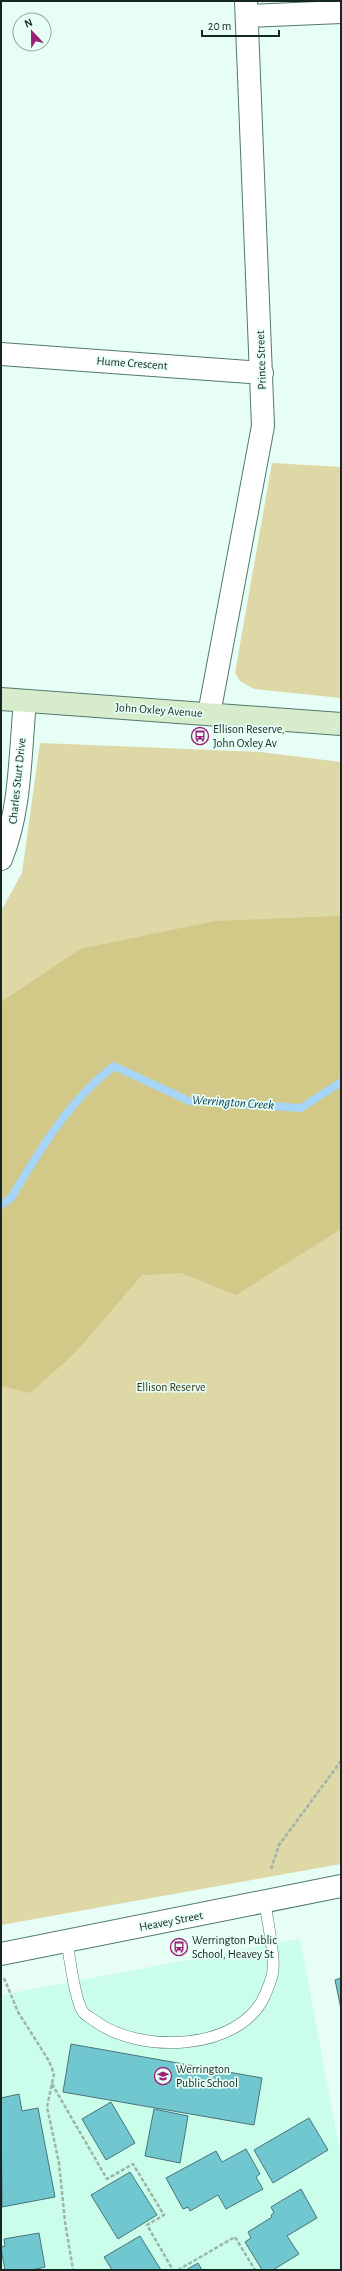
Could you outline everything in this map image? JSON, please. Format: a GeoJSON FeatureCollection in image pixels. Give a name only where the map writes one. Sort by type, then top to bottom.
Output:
{"type":"FeatureCollection","features":[{"type":"Feature","properties":{"kind":"street"},"geometry":{"type":"LineString","coordinates":[[247,9],[341,12]]}},
{"type":"Feature","properties":{"kind":"street","name":"Prince Street"},"geometry":{"type":"LineString","coordinates":[[209,714],[263,426],[247,9]]}},
{"type":"Feature","properties":{"kind":"street","name":"Hume Crescent"},"geometry":{"type":"LineString","coordinates":[[1,354],[262,373]]}},
{"type":"Feature","properties":{"kind":"street","name":"John Oxley Avenue"},"geometry":{"type":"LineString","coordinates":[[1,699],[341,724]]}},
{"type":"Feature","properties":{"kind":"street","name":"Charles Sturt Drive"},"geometry":{"type":"LineString","coordinates":[[1,859],[8,842],[14,816],[25,701]]}},
{"type":"Feature","properties":{"kind":"street","name":"Heavey Street"},"geometry":{"type":"LineString","coordinates":[[1,1954],[264,1903],[341,1886]]}},
{"type":"Feature","properties":{"kind":"lane"},"geometry":{"type":"LineString","coordinates":[[67,1940],[72,1976],[82,2012],[103,2027],[124,2036],[151,2042],[175,2043],[201,2039],[226,2032],[245,2022],[265,1996],[273,1969],[264,1903]]}},
{"type":"Feature","properties":{"kind":"path"},"geometry":{"type":"LineString","coordinates":[[271,1869],[279,1845],[341,1761]]}},
{"type":"Feature","properties":{"kind":"path"},"geometry":{"type":"LineString","coordinates":[[4,1978],[18,2012],[49,2061],[54,2074],[47,2107],[59,2162],[65,2222],[73,2270]]}},
{"type":"Feature","properties":{"kind":"path"},"geometry":{"type":"LineString","coordinates":[[52,2084],[107,2180],[133,2164],[164,2215],[147,2225],[173,2270]]}},
{"type":"Feature","properties":{"kind":"path"},"geometry":{"type":"LineString","coordinates":[[178,2270],[235,2237],[254,2270]]}},
{"type":"Feature","properties":{"kind":"shaded area"},"geometry":{"type":"Polygon","coordinates":[[[341,916],[341,1229],[236,1295],[181,1273],[142,1275],[74,1354],[30,1393],[1,1386],[1,1002],[80,949],[215,921],[341,916]]]}},
{"type":"Feature","properties":{"kind":"shaded area","name":"Werrington Public School"},"geometry":{"type":"Polygon","coordinates":[[[300,1939],[341,2157],[341,2270],[1,2270],[1,1995],[300,1939]]]}},
{"type":"Feature","properties":{"kind":"green space"},"geometry":{"type":"Polygon","coordinates":[[[272,463],[341,467],[341,698],[254,689],[240,681],[235,673],[272,463]]]}},
{"type":"Feature","properties":{"kind":"green space","name":"Ellison Reserve"},"geometry":{"type":"Polygon","coordinates":[[[40,743],[260,752],[341,762],[341,1864],[1,1925],[1,911],[22,873],[40,743]]]}},
{"type":"Feature","properties":{"kind":"building"},"geometry":{"type":"Polygon","coordinates":[[[341,1978],[341,2009],[335,1980],[341,1978]]]}},
{"type":"Feature","properties":{"kind":"building"},"geometry":{"type":"Polygon","coordinates":[[[71,2044],[262,2078],[254,2125],[63,2092],[71,2044]]]}},
{"type":"Feature","properties":{"kind":"building"},"geometry":{"type":"Polygon","coordinates":[[[19,2094],[22,2111],[38,2108],[55,2197],[2,2207],[1,2098],[19,2094]]]}},
{"type":"Feature","properties":{"kind":"building"},"geometry":{"type":"Polygon","coordinates":[[[111,2102],[135,2143],[106,2160],[82,2119],[111,2102]]]}},
{"type":"Feature","properties":{"kind":"building"},"geometry":{"type":"Polygon","coordinates":[[[154,2109],[188,2116],[180,2163],[145,2156],[154,2109]]]}},
{"type":"Feature","properties":{"kind":"building"},"geometry":{"type":"Polygon","coordinates":[[[309,2118],[328,2150],[273,2183],[254,2150],[309,2118]]]}},
{"type":"Feature","properties":{"kind":"building"},"geometry":{"type":"Polygon","coordinates":[[[246,2149],[260,2174],[256,2177],[263,2189],[226,2209],[218,2195],[190,2211],[188,2207],[183,2209],[166,2178],[216,2151],[222,2162],[246,2149]]]}},
{"type":"Feature","properties":{"kind":"building"},"geometry":{"type":"Polygon","coordinates":[[[130,2172],[157,2215],[118,2239],[91,2195],[130,2172]]]}},
{"type":"Feature","properties":{"kind":"building"},"geometry":{"type":"Polygon","coordinates":[[[301,2189],[317,2218],[287,2236],[299,2254],[273,2270],[262,2270],[245,2242],[251,2238],[248,2232],[272,2217],[271,2215],[274,2213],[271,2207],[301,2189]]]}},
{"type":"Feature","properties":{"kind":"building"},"geometry":{"type":"Polygon","coordinates":[[[39,2233],[45,2267],[32,2270],[5,2270],[1,2249],[1,2247],[5,2246],[4,2239],[39,2233]]]}},
{"type":"Feature","properties":{"kind":"building"},"geometry":{"type":"Polygon","coordinates":[[[140,2236],[161,2270],[112,2270],[104,2257],[140,2236]]]}},
{"type":"Feature","properties":{"kind":"building"},"geometry":{"type":"Polygon","coordinates":[[[198,2263],[202,2270],[186,2270],[198,2263]]]}},
{"type":"Feature","properties":{"kind":"waterway","name":"Werrington Creek"},"geometry":{"type":"LineString","coordinates":[[1,1205],[11,1198],[44,1144],[69,1110],[98,1079],[114,1066],[189,1101],[301,1108],[341,1082]]}},
{"type":"Feature","properties":{"kind":"place","name":"Ellison Reserve, John Oxley Av"},"geometry":{"type":"Point","coordinates":[200,736]}},
{"type":"Feature","properties":{"kind":"place","name":"Werrington Public School, Heavey St"},"geometry":{"type":"Point","coordinates":[179,1947]}},
{"type":"Feature","properties":{"kind":"place","name":"Werrington Public School"},"geometry":{"type":"Point","coordinates":[163,2076]}}]}
